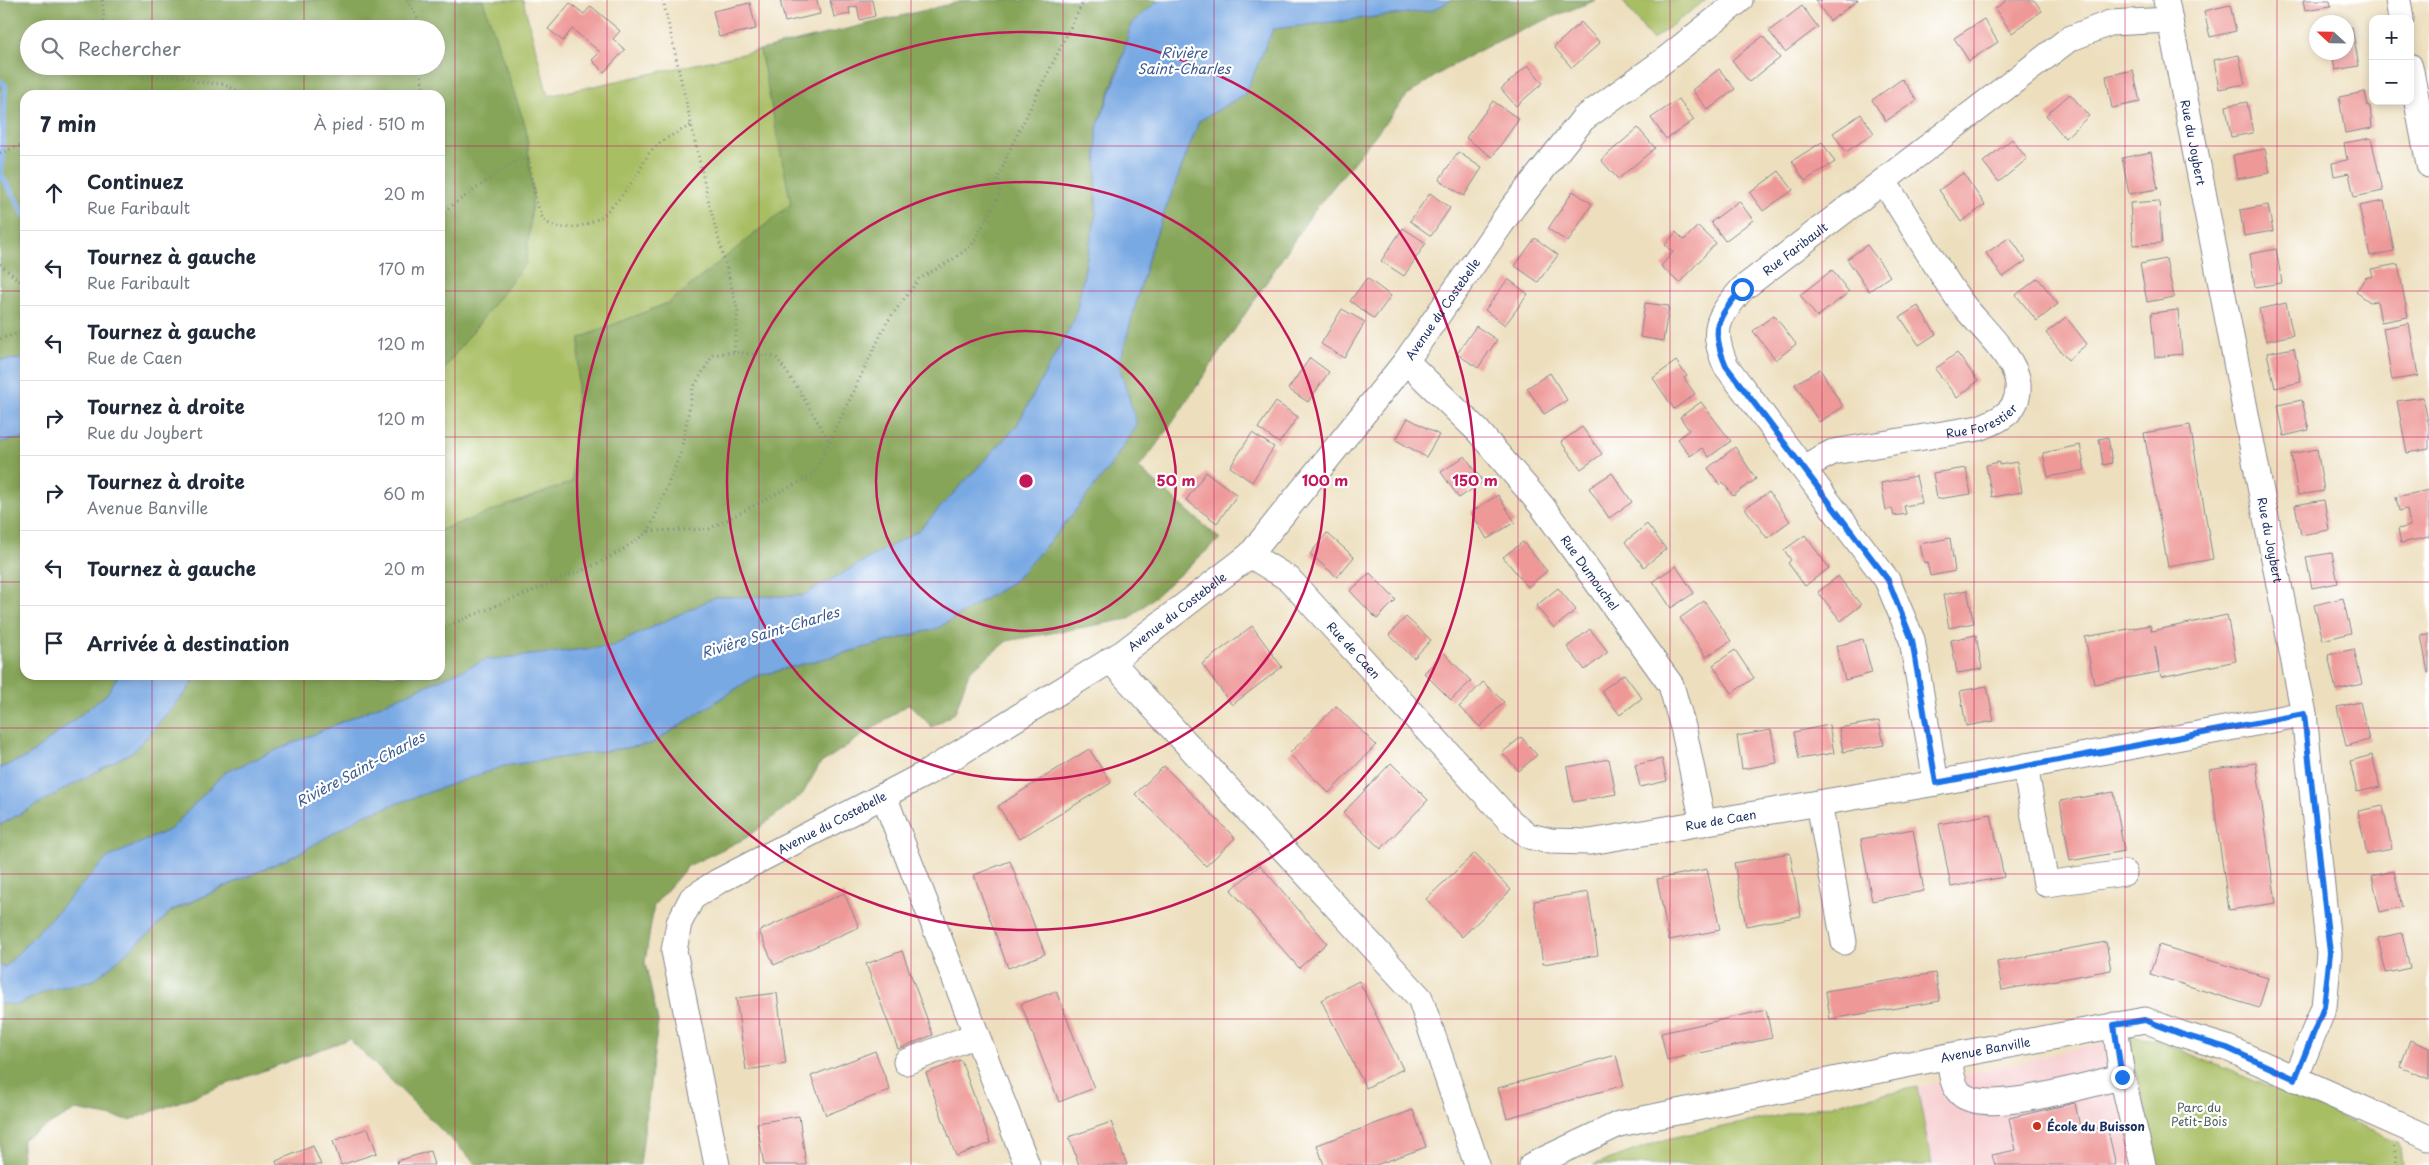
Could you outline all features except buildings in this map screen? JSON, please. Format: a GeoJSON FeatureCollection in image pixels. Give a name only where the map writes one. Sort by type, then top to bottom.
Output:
{"type":"FeatureCollection","features":[{"type":"Feature","properties":{"kind":"street","name":"Avenue du Costebelle"},"geometry":{"type":"LineString","coordinates":[[717,1165],[674,951],[679,923],[692,898],[717,882],[925,774],[1110,660],[1250,555],[1406,361],[1513,207],[1583,119],[1662,62],[1740,0]]}},
{"type":"Feature","properties":{"kind":"street"},"geometry":{"type":"LineString","coordinates":[[2398,0],[2400,15]]}},
{"type":"Feature","properties":{"kind":"street","name":"Rue Faribault"},"geometry":{"type":"LineString","coordinates":[[1936,783],[1912,640],[1888,580],[1726,366],[1718,346],[1718,324],[1726,308],[1742,289],[2069,40],[2110,22],[2168,10]]}},
{"type":"Feature","properties":{"kind":"street","name":"Rue du Joybert"},"geometry":{"type":"LineString","coordinates":[[2168,10],[2304,714],[2330,953],[2324,1007],[2295,1079]]}},
{"type":"Feature","properties":{"kind":"street"},"geometry":{"type":"LineString","coordinates":[[2414,87],[2429,165]]}},
{"type":"Feature","properties":{"kind":"street","name":"Rue Forestier"},"geometry":{"type":"LineString","coordinates":[[1804,467],[1834,452],[1979,428],[2000,420],[2014,406],[2018,384],[2008,358],[1960,301],[1884,182]]}},
{"type":"Feature","properties":{"kind":"street","name":"Rue Dumouchel"},"geometry":{"type":"LineString","coordinates":[[1406,361],[1478,431],[1542,506],[1671,686],[1684,731],[1703,823]]}},
{"type":"Feature","properties":{"kind":"street","name":"Rue de Caen"},"geometry":{"type":"LineString","coordinates":[[1250,555],[1289,579],[1510,822],[1529,836],[1550,841],[1590,842],[1703,823],[1936,783],[2304,714]]}},
{"type":"Feature","properties":{"kind":"street"},"geometry":{"type":"LineString","coordinates":[[1110,660],[1420,998],[1477,1165]]}},
{"type":"Feature","properties":{"kind":"street"},"geometry":{"type":"LineString","coordinates":[[2025,766],[2046,884],[2124,873]]}},
{"type":"Feature","properties":{"kind":"street"},"geometry":{"type":"LineString","coordinates":[[884,796],[1026,1165]]}},
{"type":"Feature","properties":{"kind":"street"},"geometry":{"type":"LineString","coordinates":[[1819,803],[1844,942]]}},
{"type":"Feature","properties":{"kind":"street","name":"Avenue Banville"},"geometry":{"type":"LineString","coordinates":[[1532,1165],[1619,1124],[1949,1056],[2145,1020],[2181,1034],[2227,1048],[2429,1138]]}},
{"type":"Feature","properties":{"kind":"street"},"geometry":{"type":"LineString","coordinates":[[2114,1025],[2122,1077],[2143,1165]]}},
{"type":"Feature","properties":{"kind":"street"},"geometry":{"type":"LineString","coordinates":[[906,1062],[976,1035]]}},
{"type":"Feature","properties":{"kind":"street"},"geometry":{"type":"LineString","coordinates":[[1949,1056],[1956,1087],[1968,1099],[1980,1102],[2015,1102],[2122,1077]]}},
{"type":"Feature","properties":{"kind":"path"},"geometry":{"type":"LineString","coordinates":[[102,0],[104,20]]}},
{"type":"Feature","properties":{"kind":"path"},"geometry":{"type":"LineString","coordinates":[[407,0],[418,20]]}},
{"type":"Feature","properties":{"kind":"path"},"geometry":{"type":"LineString","coordinates":[[662,0],[738,311],[734,352]]}},
{"type":"Feature","properties":{"kind":"path"},"geometry":{"type":"LineString","coordinates":[[649,531],[708,529],[813,475],[888,322],[918,279],[952,260],[972,245],[1000,194],[998,178],[1011,147],[1084,0]]}},
{"type":"Feature","properties":{"kind":"path"},"geometry":{"type":"LineString","coordinates":[[138,75],[140,77],[183,76],[198,82],[222,84],[236,90]]}},
{"type":"Feature","properties":{"kind":"path"},"geometry":{"type":"LineString","coordinates":[[421,75],[423,90]]}},
{"type":"Feature","properties":{"kind":"path"},"geometry":{"type":"LineString","coordinates":[[445,210],[518,159],[529,159],[532,181],[542,216],[550,224],[566,228],[583,227],[602,215],[637,175],[649,153],[665,138],[692,126]]}},
{"type":"Feature","properties":{"kind":"path"},"geometry":{"type":"LineString","coordinates":[[0,153],[20,146]]}},
{"type":"Feature","properties":{"kind":"path"},"geometry":{"type":"LineString","coordinates":[[0,264],[20,282]]}},
{"type":"Feature","properties":{"kind":"path"},"geometry":{"type":"LineString","coordinates":[[0,339],[20,333]]}},
{"type":"Feature","properties":{"kind":"path"},"geometry":{"type":"LineString","coordinates":[[445,627],[596,565],[649,531],[681,452],[693,388],[713,355],[734,352],[776,357],[797,387],[829,442]]}},
{"type":"Feature","properties":{"kind":"shaded area","name":"École du Buisson"},"geometry":{"type":"Polygon","coordinates":[[[2127,1036],[2158,1165],[1932,1165],[1917,1087],[2127,1036]]]}},
{"type":"Feature","properties":{"kind":"green space"},"geometry":{"type":"Polygon","coordinates":[[[0,0],[483,0],[526,128],[533,195],[526,262],[445,367],[445,90],[20,90],[20,359],[0,360],[0,0]]]}},
{"type":"Feature","properties":{"kind":"green space"},"geometry":{"type":"Polygon","coordinates":[[[294,0],[523,0],[548,96],[760,50],[1119,70],[1097,128],[919,530],[696,606],[613,646],[485,660],[445,677],[445,90],[439,90],[437,75],[445,75],[445,20],[392,20],[294,0]]]}},
{"type":"Feature","properties":{"kind":"green space"},"geometry":{"type":"Polygon","coordinates":[[[967,0],[1159,0],[1134,22],[1097,128],[1096,214],[1075,318],[1016,427],[919,530],[802,596],[716,597],[613,646],[485,660],[445,677],[445,528],[572,482],[580,338],[670,302],[791,204],[760,50],[967,0]]]}},
{"type":"Feature","properties":{"kind":"green space"},"geometry":{"type":"Polygon","coordinates":[[[1451,0],[1596,0],[1547,19],[1474,53],[1407,96],[1313,212],[1169,428],[1139,468],[1220,539],[1129,619],[1007,641],[969,672],[955,713],[932,727],[909,704],[820,764],[802,795],[746,838],[688,866],[654,905],[645,962],[658,1022],[640,1165],[477,1165],[349,1039],[130,1120],[76,1110],[23,1139],[21,1165],[0,1165],[0,1003],[17,1005],[48,990],[94,980],[153,930],[172,911],[298,854],[364,815],[504,766],[651,744],[754,677],[938,628],[1014,581],[1059,531],[1106,472],[1137,425],[1119,365],[1151,248],[1199,121],[1245,94],[1273,29],[1433,10],[1451,0]]]}},
{"type":"Feature","properties":{"kind":"green space"},"geometry":{"type":"Polygon","coordinates":[[[1622,0],[1706,0],[1652,40],[1622,0]]]}},
{"type":"Feature","properties":{"kind":"green space"},"geometry":{"type":"Polygon","coordinates":[[[20,439],[20,680],[115,680],[107,694],[27,757],[0,768],[0,442],[20,439]]]}},
{"type":"Feature","properties":{"kind":"green space"},"geometry":{"type":"Polygon","coordinates":[[[194,680],[439,680],[224,773],[171,829],[0,965],[0,825],[135,750],[188,690],[194,680]]]}},
{"type":"Feature","properties":{"kind":"green space"},"geometry":{"type":"Polygon","coordinates":[[[194,680],[439,680],[224,773],[171,829],[107,858],[4,968],[0,965],[0,825],[135,750],[188,690],[194,680]]]}},
{"type":"Feature","properties":{"kind":"green space","name":"Parc du Petit-Bois"},"geometry":{"type":"Polygon","coordinates":[[[2127,1036],[2157,1040],[2399,1142],[2402,1165],[2158,1165],[2127,1036]]]}},
{"type":"Feature","properties":{"kind":"green space"},"geometry":{"type":"Polygon","coordinates":[[[1917,1087],[1932,1165],[1593,1165],[1670,1138],[1917,1087]]]}},
{"type":"Feature","properties":{"kind":"water","name":"Rivière Saint-Charles"},"geometry":{"type":"Polygon","coordinates":[[[1159,0],[1451,0],[1433,10],[1273,29],[1245,94],[1199,121],[1151,248],[1119,365],[1137,425],[1106,472],[1059,531],[1014,581],[938,628],[754,677],[651,744],[504,766],[364,815],[298,854],[172,910],[153,930],[94,980],[48,990],[17,1005],[0,1003],[0,965],[4,968],[107,858],[171,829],[224,773],[439,680],[445,680],[445,677],[485,660],[613,646],[716,597],[802,596],[919,530],[1016,427],[1075,318],[1096,214],[1097,128],[1119,70],[1131,24],[1159,0]]]}},
{"type":"Feature","properties":{"kind":"water"},"geometry":{"type":"Polygon","coordinates":[[[20,359],[20,439],[0,442],[0,360],[20,359]]]}},
{"type":"Feature","properties":{"kind":"water"},"geometry":{"type":"Polygon","coordinates":[[[115,680],[194,680],[188,690],[135,750],[0,825],[0,768],[27,757],[107,694],[115,680]]]}},
{"type":"Feature","properties":{"kind":"waterway"},"geometry":{"type":"LineString","coordinates":[[0,81],[5,85],[1,175],[20,207]]}},
{"type":"Feature","properties":{"kind":"place","name":"École du Buisson"},"geometry":{"type":"Point","coordinates":[2037,1126]}},
{"type":"Feature","properties":{"kind":"route"},"geometry":{"type":"LineString","coordinates":[[1742,289],[1726,308],[1718,324],[1718,346],[1726,366],[1888,580],[1912,640],[1936,783],[2304,714],[2330,953],[2324,1007],[2295,1079],[2227,1048],[2181,1034],[2145,1020],[2114,1025],[2122,1077]]}}]}
